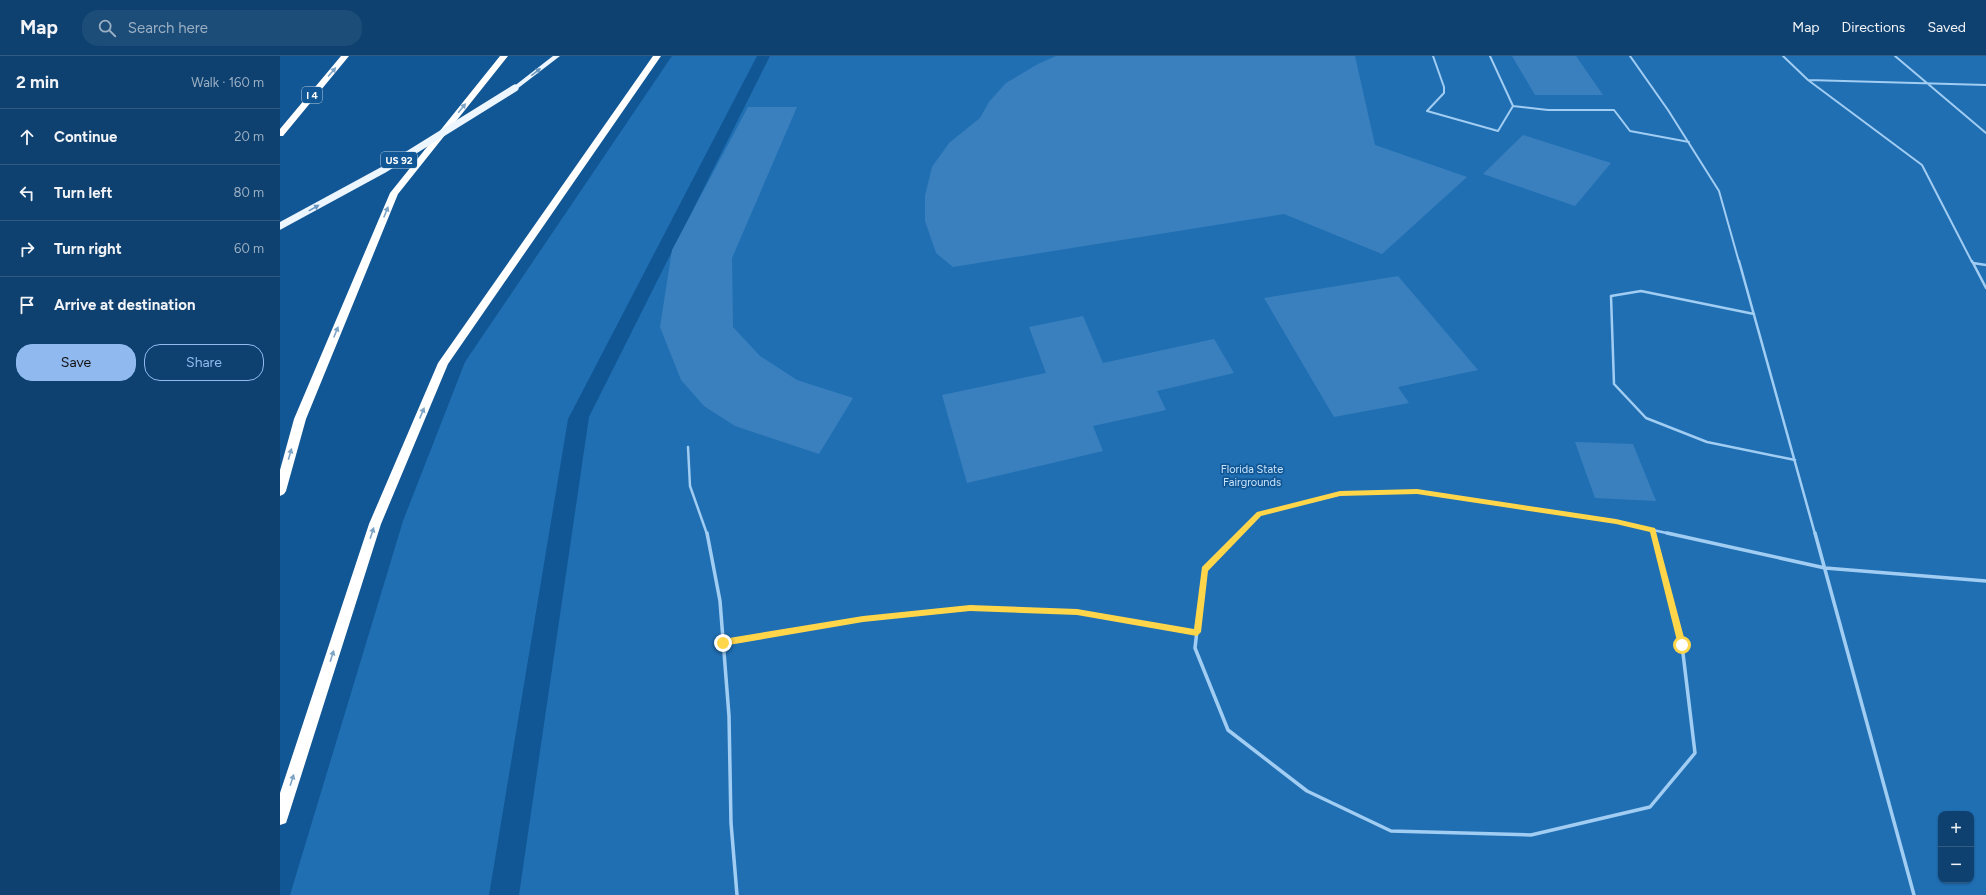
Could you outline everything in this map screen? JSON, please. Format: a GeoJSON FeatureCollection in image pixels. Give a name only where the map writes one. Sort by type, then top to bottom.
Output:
{"type":"FeatureCollection","features":[{"type":"Feature","properties":{"kind":"highway","name":"I 4"},"geometry":{"type":"LineString","coordinates":[[280,134],[345,56]]}},
{"type":"Feature","properties":{"kind":"highway"},"geometry":{"type":"LineString","coordinates":[[280,491],[300,419],[394,193],[504,56]]}},
{"type":"Feature","properties":{"kind":"highway"},"geometry":{"type":"LineString","coordinates":[[280,817],[375,524],[443,363],[657,56]]}},
{"type":"Feature","properties":{"kind":"main road","name":"US 92"},"geometry":{"type":"LineString","coordinates":[[280,226],[383,170],[515,88],[557,56]]}},
{"type":"Feature","properties":{"kind":"lane"},"geometry":{"type":"LineString","coordinates":[[1433,56],[1444,87],[1444,93],[1428,111],[1498,131],[1513,106],[1512,100],[1490,56]]}},
{"type":"Feature","properties":{"kind":"lane"},"geometry":{"type":"LineString","coordinates":[[1630,56],[1688,142],[1719,192],[1826,568],[1914,895]]}},
{"type":"Feature","properties":{"kind":"lane"},"geometry":{"type":"LineString","coordinates":[[1782,56],[1808,80],[1922,165],[1986,288]]}},
{"type":"Feature","properties":{"kind":"lane"},"geometry":{"type":"LineString","coordinates":[[1895,56],[1986,133]]}},
{"type":"Feature","properties":{"kind":"lane"},"geometry":{"type":"LineString","coordinates":[[1808,80],[1986,85]]}},
{"type":"Feature","properties":{"kind":"lane"},"geometry":{"type":"LineString","coordinates":[[1513,106],[1548,110],[1614,110],[1630,131],[1688,142]]}},
{"type":"Feature","properties":{"kind":"lane"},"geometry":{"type":"LineString","coordinates":[[1973,263],[1986,265]]}},
{"type":"Feature","properties":{"kind":"lane"},"geometry":{"type":"LineString","coordinates":[[1754,314],[1641,291],[1611,296],[1614,384],[1646,418],[1707,442],[1795,460]]}},
{"type":"Feature","properties":{"kind":"lane"},"geometry":{"type":"LineString","coordinates":[[688,447],[690,486],[709,540],[720,601],[729,716],[731,823],[737,895]]}},
{"type":"Feature","properties":{"kind":"lane"},"geometry":{"type":"LineString","coordinates":[[1653,530],[1682,645],[1695,753],[1650,807],[1532,835],[1391,831],[1307,791],[1228,730],[1195,648],[1204,570],[1259,514],[1340,494],[1417,491],[1616,522],[1653,530],[1826,568],[1986,581]]}},
{"type":"Feature","properties":{"kind":"lane"},"geometry":{"type":"LineString","coordinates":[[723,643],[863,619],[970,608],[1077,612],[1197,632]]}},
{"type":"Feature","properties":{"kind":"green space"},"geometry":{"type":"Polygon","coordinates":[[[672,56],[757,56],[568,419],[489,895],[290,895],[403,521],[465,362],[672,56]]]}},
{"type":"Feature","properties":{"kind":"green space","name":"Florida State Fairgrounds"},"geometry":{"type":"Polygon","coordinates":[[[770,56],[1986,56],[1986,895],[519,895],[589,417],[770,56]]]}},
{"type":"Feature","properties":{"kind":"building"},"geometry":{"type":"Polygon","coordinates":[[[1056,56],[1355,56],[1375,145],[1467,177],[1382,254],[1284,214],[953,267],[936,253],[925,221],[925,196],[932,167],[949,143],[980,118],[989,102],[1006,83],[1038,64],[1056,56]]]}},
{"type":"Feature","properties":{"kind":"building"},"geometry":{"type":"Polygon","coordinates":[[[1512,56],[1576,56],[1603,95],[1535,95],[1512,56]]]}},
{"type":"Feature","properties":{"kind":"building"},"geometry":{"type":"Polygon","coordinates":[[[748,107],[797,107],[732,258],[733,327],[760,356],[797,380],[853,398],[819,454],[735,426],[704,406],[681,380],[660,327],[672,250],[748,107]]]}},
{"type":"Feature","properties":{"kind":"building"},"geometry":{"type":"Polygon","coordinates":[[[1523,135],[1611,163],[1575,206],[1483,174],[1523,135]]]}},
{"type":"Feature","properties":{"kind":"building"},"geometry":{"type":"Polygon","coordinates":[[[1398,276],[1478,370],[1398,387],[1409,403],[1334,417],[1264,298],[1398,276]]]}},
{"type":"Feature","properties":{"kind":"building"},"geometry":{"type":"Polygon","coordinates":[[[1083,316],[1103,363],[1214,339],[1234,373],[1157,391],[1166,410],[1093,426],[1103,451],[967,483],[942,395],[1046,373],[1029,327],[1083,316]]]}},
{"type":"Feature","properties":{"kind":"building"},"geometry":{"type":"Polygon","coordinates":[[[1575,442],[1633,444],[1656,501],[1595,498],[1575,442]]]}},
{"type":"Feature","properties":{"kind":"route"},"geometry":{"type":"LineString","coordinates":[[723,643],[863,619],[970,608],[1077,612],[1197,632],[1204,570],[1259,514],[1340,494],[1417,491],[1616,522],[1653,530],[1682,645]]}}]}
